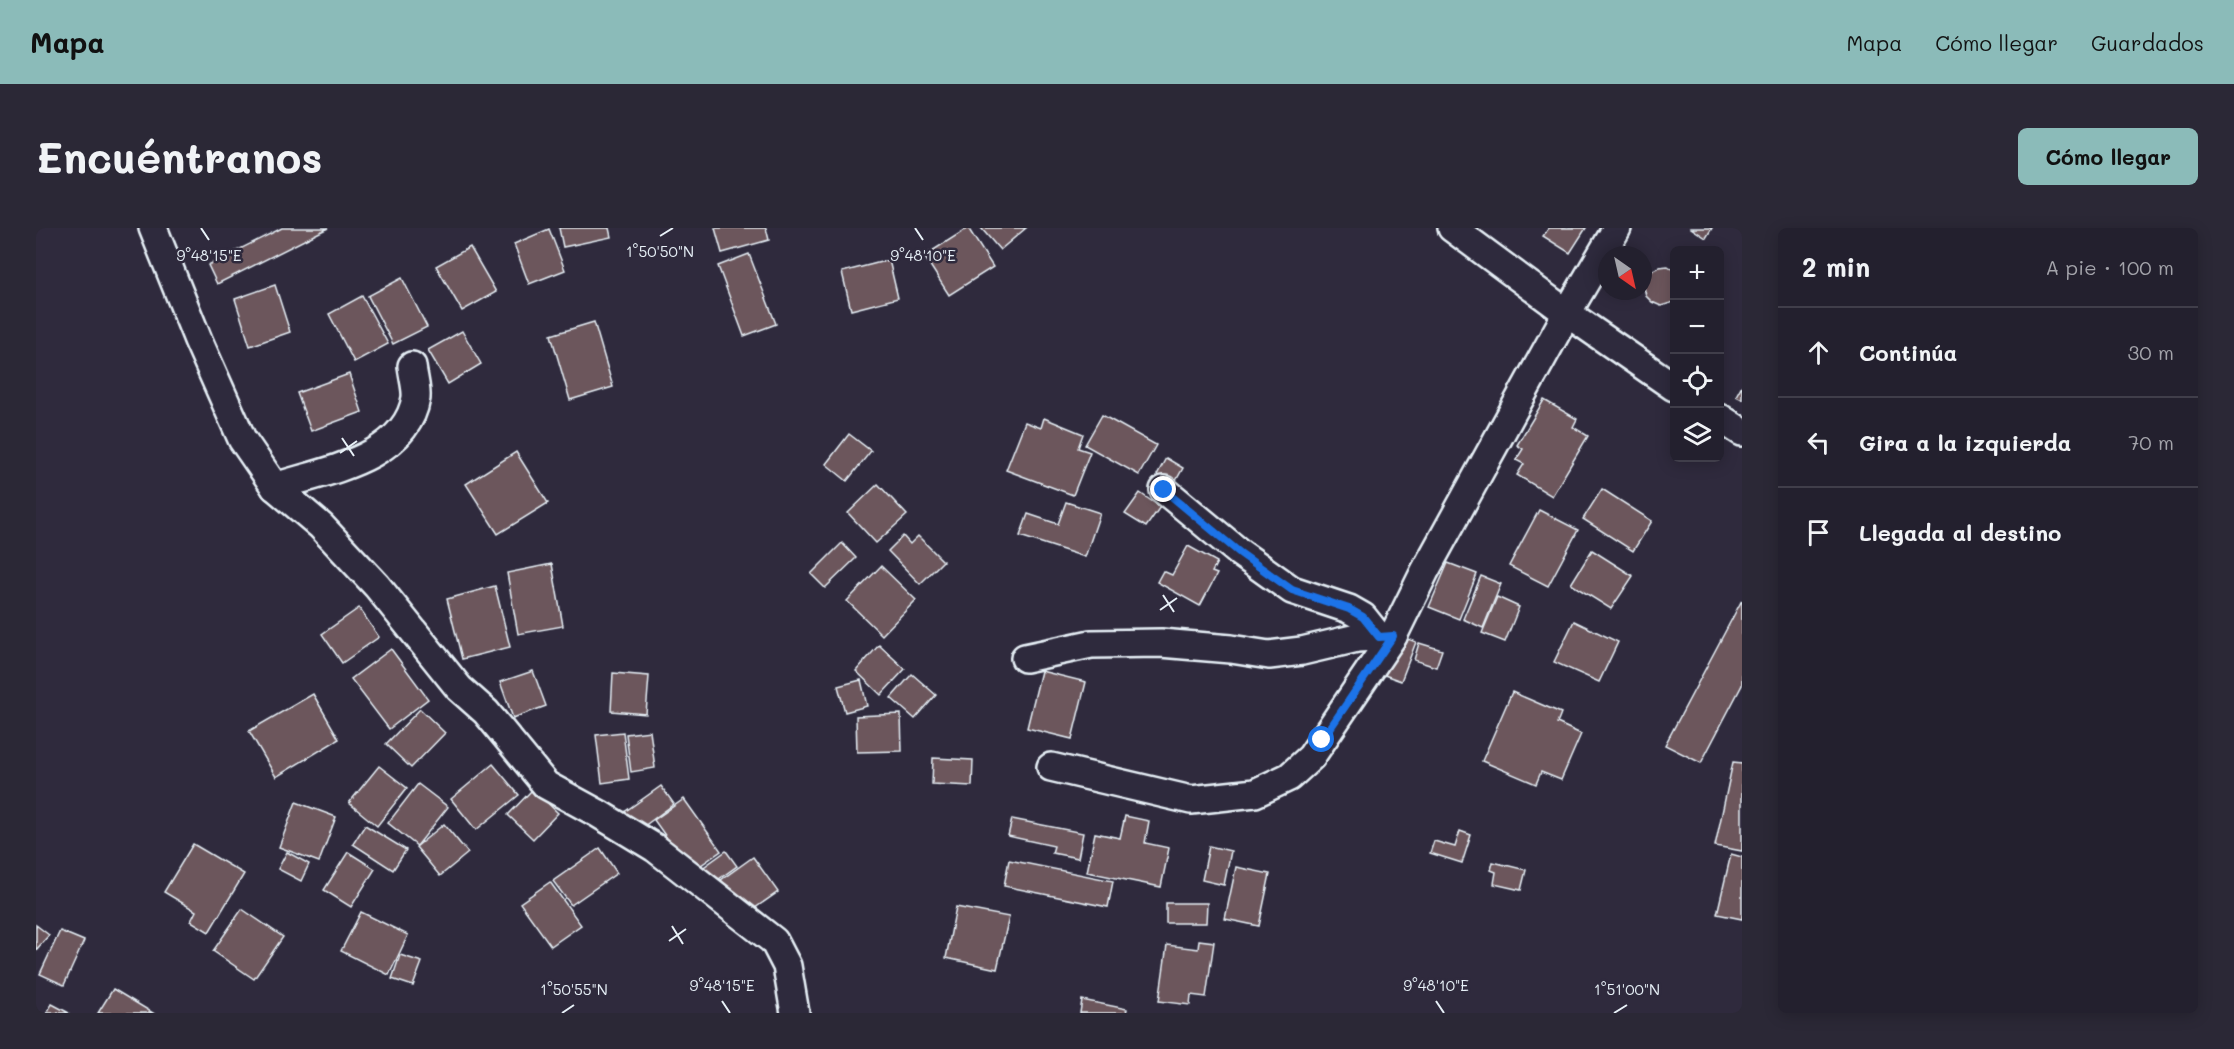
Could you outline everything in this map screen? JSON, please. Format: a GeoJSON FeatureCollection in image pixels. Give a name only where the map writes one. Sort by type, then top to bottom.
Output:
{"type":"FeatureCollection","features":[{"type":"Feature","properties":{"kind":"street"},"geometry":{"type":"LineString","coordinates":[[153,228],[198,340],[242,439],[275,487],[321,526],[377,586],[459,688],[486,712],[546,785],[655,848],[774,941],[787,966],[795,1013]]}},
{"type":"Feature","properties":{"kind":"street"},"geometry":{"type":"LineString","coordinates":[[1452,228],[1567,313],[1670,384]]}},
{"type":"Feature","properties":{"kind":"street"},"geometry":{"type":"LineString","coordinates":[[1051,767],[1191,800],[1255,793],[1289,777],[1311,757],[1425,571],[1567,313],[1617,228]]}},
{"type":"Feature","properties":{"kind":"street"},"geometry":{"type":"LineString","coordinates":[[275,487],[364,458],[391,442],[407,424],[416,397],[412,366]]}},
{"type":"Feature","properties":{"kind":"street"},"geometry":{"type":"LineString","coordinates":[[1724,421],[1742,432]]}},
{"type":"Feature","properties":{"kind":"street"},"geometry":{"type":"LineString","coordinates":[[1164,490],[1240,553],[1292,590],[1349,609],[1386,636]]}},
{"type":"Feature","properties":{"kind":"street"},"geometry":{"type":"LineString","coordinates":[[1025,658],[1091,644],[1161,643],[1269,655],[1302,651],[1357,638],[1386,636]]}},
{"type":"Feature","properties":{"kind":"building"},"geometry":{"type":"Polygon","coordinates":[[[282,228],[328,228],[217,284],[208,265],[282,228]]]}},
{"type":"Feature","properties":{"kind":"building"},"geometry":{"type":"Polygon","coordinates":[[[559,228],[609,228],[611,237],[563,247],[559,228]]]}},
{"type":"Feature","properties":{"kind":"building"},"geometry":{"type":"Polygon","coordinates":[[[715,228],[766,228],[769,240],[722,253],[715,228]]]}},
{"type":"Feature","properties":{"kind":"building"},"geometry":{"type":"Polygon","coordinates":[[[968,228],[993,267],[949,295],[924,256],[968,228]]]}},
{"type":"Feature","properties":{"kind":"building"},"geometry":{"type":"Polygon","coordinates":[[[981,228],[1026,228],[1000,250],[981,228]]]}},
{"type":"Feature","properties":{"kind":"building"},"geometry":{"type":"Polygon","coordinates":[[[1549,228],[1586,228],[1570,253],[1543,236],[1549,228]]]}},
{"type":"Feature","properties":{"kind":"building"},"geometry":{"type":"Polygon","coordinates":[[[1691,228],[1712,228],[1706,238],[1691,228]]]}},
{"type":"Feature","properties":{"kind":"building"},"geometry":{"type":"Polygon","coordinates":[[[549,229],[565,270],[529,284],[514,244],[549,229]]]}},
{"type":"Feature","properties":{"kind":"building"},"geometry":{"type":"Polygon","coordinates":[[[470,247],[496,292],[462,311],[436,266],[470,247]]]}},
{"type":"Feature","properties":{"kind":"building"},"geometry":{"type":"Polygon","coordinates":[[[749,254],[776,324],[744,336],[718,266],[749,254]]]}},
{"type":"Feature","properties":{"kind":"building"},"geometry":{"type":"Polygon","coordinates":[[[889,260],[898,298],[851,310],[842,272],[889,260]]]}},
{"type":"Feature","properties":{"kind":"building"},"geometry":{"type":"Polygon","coordinates":[[[1659,267],[1670,267],[1670,303],[1661,306],[1650,300],[1652,300],[1652,270],[1659,267]]]}},
{"type":"Feature","properties":{"kind":"building"},"geometry":{"type":"Polygon","coordinates":[[[402,278],[427,327],[393,344],[368,296],[402,278]]]}},
{"type":"Feature","properties":{"kind":"building"},"geometry":{"type":"Polygon","coordinates":[[[275,285],[290,332],[250,346],[235,299],[275,285]]]}},
{"type":"Feature","properties":{"kind":"building"},"geometry":{"type":"Polygon","coordinates":[[[362,296],[388,344],[354,362],[329,314],[362,296]]]}},
{"type":"Feature","properties":{"kind":"building"},"geometry":{"type":"Polygon","coordinates":[[[594,322],[613,387],[570,400],[551,335],[594,322]]]}},
{"type":"Feature","properties":{"kind":"building"},"geometry":{"type":"Polygon","coordinates":[[[462,331],[481,364],[448,384],[428,350],[462,331]]]}},
{"type":"Feature","properties":{"kind":"building"},"geometry":{"type":"Polygon","coordinates":[[[349,374],[362,412],[311,431],[297,393],[349,374]]]}},
{"type":"Feature","properties":{"kind":"building"},"geometry":{"type":"Polygon","coordinates":[[[1742,385],[1742,399],[1736,396],[1742,385]]]}},
{"type":"Feature","properties":{"kind":"building"},"geometry":{"type":"Polygon","coordinates":[[[1544,400],[1577,419],[1573,427],[1588,436],[1552,496],[1517,475],[1524,464],[1516,460],[1523,449],[1517,445],[1544,400]]]}},
{"type":"Feature","properties":{"kind":"building"},"geometry":{"type":"Polygon","coordinates":[[[1102,415],[1156,445],[1139,475],[1085,445],[1102,415]]]}},
{"type":"Feature","properties":{"kind":"building"},"geometry":{"type":"Polygon","coordinates":[[[1044,418],[1083,434],[1078,448],[1090,452],[1073,495],[1006,470],[1025,422],[1041,428],[1044,418]]]}},
{"type":"Feature","properties":{"kind":"building"},"geometry":{"type":"Polygon","coordinates":[[[849,434],[871,451],[847,481],[826,464],[849,434]]]}},
{"type":"Feature","properties":{"kind":"building"},"geometry":{"type":"Polygon","coordinates":[[[516,452],[548,503],[498,534],[466,484],[516,452]]]}},
{"type":"Feature","properties":{"kind":"building"},"geometry":{"type":"Polygon","coordinates":[[[1166,458],[1183,468],[1174,484],[1157,475],[1166,458]]]}},
{"type":"Feature","properties":{"kind":"building"},"geometry":{"type":"Polygon","coordinates":[[[878,484],[907,515],[876,543],[848,513],[878,484]]]}},
{"type":"Feature","properties":{"kind":"building"},"geometry":{"type":"Polygon","coordinates":[[[1602,489],[1652,521],[1633,551],[1583,519],[1602,489]]]}},
{"type":"Feature","properties":{"kind":"building"},"geometry":{"type":"Polygon","coordinates":[[[1140,493],[1160,507],[1146,527],[1125,514],[1140,493]]]}},
{"type":"Feature","properties":{"kind":"building"},"geometry":{"type":"Polygon","coordinates":[[[1066,502],[1100,513],[1085,557],[1020,536],[1028,514],[1058,524],[1066,502]]]}},
{"type":"Feature","properties":{"kind":"building"},"geometry":{"type":"Polygon","coordinates":[[[1539,510],[1578,530],[1548,586],[1509,566],[1539,510]]]}},
{"type":"Feature","properties":{"kind":"building"},"geometry":{"type":"Polygon","coordinates":[[[903,536],[910,544],[918,536],[943,561],[920,584],[888,551],[903,536]]]}},
{"type":"Feature","properties":{"kind":"building"},"geometry":{"type":"Polygon","coordinates":[[[842,543],[856,558],[825,588],[811,574],[842,543]]]}},
{"type":"Feature","properties":{"kind":"building"},"geometry":{"type":"Polygon","coordinates":[[[1188,546],[1217,562],[1212,572],[1217,574],[1200,606],[1157,582],[1163,571],[1172,575],[1188,546]]]}},
{"type":"Feature","properties":{"kind":"building"},"geometry":{"type":"Polygon","coordinates":[[[1592,550],[1633,576],[1611,609],[1571,584],[1592,550]]]}},
{"type":"Feature","properties":{"kind":"building"},"geometry":{"type":"Polygon","coordinates":[[[1448,563],[1477,574],[1459,619],[1429,607],[1448,563]]]}},
{"type":"Feature","properties":{"kind":"building"},"geometry":{"type":"Polygon","coordinates":[[[552,564],[563,626],[518,634],[507,573],[552,564]]]}},
{"type":"Feature","properties":{"kind":"building"},"geometry":{"type":"Polygon","coordinates":[[[881,566],[916,600],[882,635],[847,601],[881,566]]]}},
{"type":"Feature","properties":{"kind":"building"},"geometry":{"type":"Polygon","coordinates":[[[1481,576],[1501,584],[1483,628],[1463,619],[1481,576]]]}},
{"type":"Feature","properties":{"kind":"building"},"geometry":{"type":"Polygon","coordinates":[[[495,586],[510,647],[462,659],[447,599],[495,586]]]}},
{"type":"Feature","properties":{"kind":"building"},"geometry":{"type":"Polygon","coordinates":[[[1497,597],[1519,607],[1505,642],[1482,633],[1497,597]]]}},
{"type":"Feature","properties":{"kind":"building"},"geometry":{"type":"Polygon","coordinates":[[[1742,600],[1742,685],[1701,763],[1665,745],[1742,600]]]}},
{"type":"Feature","properties":{"kind":"building"},"geometry":{"type":"Polygon","coordinates":[[[359,608],[379,637],[342,663],[322,634],[359,608]]]}},
{"type":"Feature","properties":{"kind":"building"},"geometry":{"type":"Polygon","coordinates":[[[1574,621],[1618,642],[1599,682],[1554,662],[1574,621]]]}},
{"type":"Feature","properties":{"kind":"building"},"geometry":{"type":"Polygon","coordinates":[[[1395,634],[1416,642],[1401,681],[1379,673],[1395,634]]]}},
{"type":"Feature","properties":{"kind":"building"},"geometry":{"type":"Polygon","coordinates":[[[1419,643],[1442,650],[1436,667],[1414,660],[1419,643]]]}},
{"type":"Feature","properties":{"kind":"building"},"geometry":{"type":"Polygon","coordinates":[[[879,645],[905,669],[881,695],[856,671],[879,645]]]}},
{"type":"Feature","properties":{"kind":"building"},"geometry":{"type":"Polygon","coordinates":[[[391,649],[428,699],[389,729],[351,679],[391,649]]]}},
{"type":"Feature","properties":{"kind":"building"},"geometry":{"type":"Polygon","coordinates":[[[533,671],[546,706],[513,718],[500,682],[533,671]]]}},
{"type":"Feature","properties":{"kind":"building"},"geometry":{"type":"Polygon","coordinates":[[[1041,671],[1086,682],[1072,739],[1027,728],[1041,671]]]}},
{"type":"Feature","properties":{"kind":"building"},"geometry":{"type":"Polygon","coordinates":[[[613,673],[649,676],[646,714],[611,711],[613,673]]]}},
{"type":"Feature","properties":{"kind":"building"},"geometry":{"type":"Polygon","coordinates":[[[912,674],[936,695],[915,719],[891,698],[912,674]]]}},
{"type":"Feature","properties":{"kind":"building"},"geometry":{"type":"Polygon","coordinates":[[[861,680],[867,706],[845,712],[838,686],[861,680]]]}},
{"type":"Feature","properties":{"kind":"building"},"geometry":{"type":"Polygon","coordinates":[[[1512,692],[1561,713],[1557,723],[1581,734],[1561,780],[1541,772],[1536,784],[1482,761],[1512,692]]]}},
{"type":"Feature","properties":{"kind":"building"},"geometry":{"type":"Polygon","coordinates":[[[313,694],[339,739],[276,777],[249,731],[313,694]]]}},
{"type":"Feature","properties":{"kind":"building"},"geometry":{"type":"Polygon","coordinates":[[[420,709],[445,733],[411,768],[386,744],[420,709]]]}},
{"type":"Feature","properties":{"kind":"building"},"geometry":{"type":"Polygon","coordinates":[[[901,714],[902,751],[857,752],[856,716],[901,714]]]}},
{"type":"Feature","properties":{"kind":"building"},"geometry":{"type":"Polygon","coordinates":[[[650,731],[655,768],[631,772],[626,734],[650,731]]]}},
{"type":"Feature","properties":{"kind":"building"},"geometry":{"type":"Polygon","coordinates":[[[623,732],[629,779],[602,783],[596,735],[623,732]]]}},
{"type":"Feature","properties":{"kind":"building"},"geometry":{"type":"Polygon","coordinates":[[[933,758],[973,760],[972,786],[932,784],[933,758]]]}},
{"type":"Feature","properties":{"kind":"building"},"geometry":{"type":"Polygon","coordinates":[[[1733,762],[1742,763],[1742,851],[1715,846],[1733,762]]]}},
{"type":"Feature","properties":{"kind":"building"},"geometry":{"type":"Polygon","coordinates":[[[493,764],[519,795],[476,830],[451,799],[493,764]]]}},
{"type":"Feature","properties":{"kind":"building"},"geometry":{"type":"Polygon","coordinates":[[[379,766],[407,788],[377,826],[349,803],[379,766]]]}},
{"type":"Feature","properties":{"kind":"building"},"geometry":{"type":"Polygon","coordinates":[[[418,784],[448,807],[417,846],[388,823],[418,784]]]}},
{"type":"Feature","properties":{"kind":"building"},"geometry":{"type":"Polygon","coordinates":[[[661,786],[674,804],[636,832],[623,813],[661,786]]]}},
{"type":"Feature","properties":{"kind":"building"},"geometry":{"type":"Polygon","coordinates":[[[533,789],[558,813],[533,839],[508,815],[533,789]]]}},
{"type":"Feature","properties":{"kind":"building"},"geometry":{"type":"Polygon","coordinates":[[[684,799],[721,851],[691,872],[654,820],[684,799]]]}},
{"type":"Feature","properties":{"kind":"building"},"geometry":{"type":"Polygon","coordinates":[[[296,802],[336,817],[319,862],[279,847],[296,802]]]}},
{"type":"Feature","properties":{"kind":"building"},"geometry":{"type":"Polygon","coordinates":[[[1125,816],[1149,821],[1145,843],[1169,848],[1161,887],[1087,872],[1095,833],[1120,838],[1125,816]]]}},
{"type":"Feature","properties":{"kind":"building"},"geometry":{"type":"Polygon","coordinates":[[[1012,819],[1083,833],[1078,858],[1052,853],[1054,846],[1008,836],[1012,819]]]}},
{"type":"Feature","properties":{"kind":"building"},"geometry":{"type":"Polygon","coordinates":[[[444,824],[468,853],[440,876],[416,847],[444,824]]]}},
{"type":"Feature","properties":{"kind":"building"},"geometry":{"type":"Polygon","coordinates":[[[365,825],[406,850],[393,870],[353,844],[365,825]]]}},
{"type":"Feature","properties":{"kind":"building"},"geometry":{"type":"Polygon","coordinates":[[[1460,831],[1471,835],[1462,863],[1430,853],[1434,841],[1455,847],[1460,831]]]}},
{"type":"Feature","properties":{"kind":"building"},"geometry":{"type":"Polygon","coordinates":[[[193,844],[244,874],[209,932],[191,921],[196,911],[164,892],[193,844]]]}},
{"type":"Feature","properties":{"kind":"building"},"geometry":{"type":"Polygon","coordinates":[[[1209,846],[1231,851],[1224,885],[1202,880],[1209,846]]]}},
{"type":"Feature","properties":{"kind":"building"},"geometry":{"type":"Polygon","coordinates":[[[600,848],[617,873],[571,905],[553,881],[600,848]]]}},
{"type":"Feature","properties":{"kind":"building"},"geometry":{"type":"Polygon","coordinates":[[[726,851],[737,866],[712,884],[701,869],[726,851]]]}},
{"type":"Feature","properties":{"kind":"building"},"geometry":{"type":"Polygon","coordinates":[[[287,852],[309,864],[301,881],[278,869],[287,852]]]}},
{"type":"Feature","properties":{"kind":"building"},"geometry":{"type":"Polygon","coordinates":[[[348,852],[375,869],[351,907],[324,890],[348,852]]]}},
{"type":"Feature","properties":{"kind":"building"},"geometry":{"type":"Polygon","coordinates":[[[1731,854],[1742,857],[1742,919],[1717,914],[1731,854]]]}},
{"type":"Feature","properties":{"kind":"building"},"geometry":{"type":"Polygon","coordinates":[[[753,857],[778,892],[745,915],[721,880],[753,857]]]}},
{"type":"Feature","properties":{"kind":"building"},"geometry":{"type":"Polygon","coordinates":[[[1009,860],[1113,881],[1108,907],[1004,886],[1009,860]]]}},
{"type":"Feature","properties":{"kind":"building"},"geometry":{"type":"Polygon","coordinates":[[[1493,862],[1526,870],[1521,890],[1494,884],[1496,872],[1491,870],[1493,862]]]}},
{"type":"Feature","properties":{"kind":"building"},"geometry":{"type":"Polygon","coordinates":[[[1236,867],[1270,874],[1259,926],[1225,919],[1236,867]]]}},
{"type":"Feature","properties":{"kind":"building"},"geometry":{"type":"Polygon","coordinates":[[[550,882],[581,925],[551,946],[520,903],[550,882]]]}},
{"type":"Feature","properties":{"kind":"building"},"geometry":{"type":"Polygon","coordinates":[[[1166,903],[1207,903],[1206,923],[1166,923],[1166,903]]]}},
{"type":"Feature","properties":{"kind":"building"},"geometry":{"type":"Polygon","coordinates":[[[956,907],[1009,917],[997,969],[946,958],[956,907]]]}},
{"type":"Feature","properties":{"kind":"building"},"geometry":{"type":"Polygon","coordinates":[[[242,909],[283,937],[254,979],[213,951],[242,909]]]}},
{"type":"Feature","properties":{"kind":"building"},"geometry":{"type":"Polygon","coordinates":[[[361,912],[408,935],[389,975],[341,951],[361,912]]]}},
{"type":"Feature","properties":{"kind":"building"},"geometry":{"type":"Polygon","coordinates":[[[36,925],[49,935],[36,950],[36,925]]]}},
{"type":"Feature","properties":{"kind":"building"},"geometry":{"type":"Polygon","coordinates":[[[60,931],[84,941],[64,985],[40,974],[60,931]]]}},
{"type":"Feature","properties":{"kind":"building"},"geometry":{"type":"Polygon","coordinates":[[[1199,940],[1214,942],[1206,997],[1191,995],[1190,1005],[1159,1001],[1167,945],[1198,949],[1199,940]]]}},
{"type":"Feature","properties":{"kind":"building"},"geometry":{"type":"Polygon","coordinates":[[[400,955],[422,962],[413,986],[392,979],[400,955]]]}},
{"type":"Feature","properties":{"kind":"building"},"geometry":{"type":"Polygon","coordinates":[[[113,989],[153,1013],[98,1013],[113,989]]]}},
{"type":"Feature","properties":{"kind":"building"},"geometry":{"type":"Polygon","coordinates":[[[1082,1000],[1127,1009],[1126,1013],[1080,1013],[1082,1000]]]}},
{"type":"Feature","properties":{"kind":"building"},"geometry":{"type":"Polygon","coordinates":[[[52,1004],[69,1013],[47,1013],[52,1004]]]}},
{"type":"Feature","properties":{"kind":"route"},"geometry":{"type":"LineString","coordinates":[[1164,490],[1240,553],[1292,590],[1349,609],[1363,617],[1379,637],[1393,636],[1322,740]]}}]}
